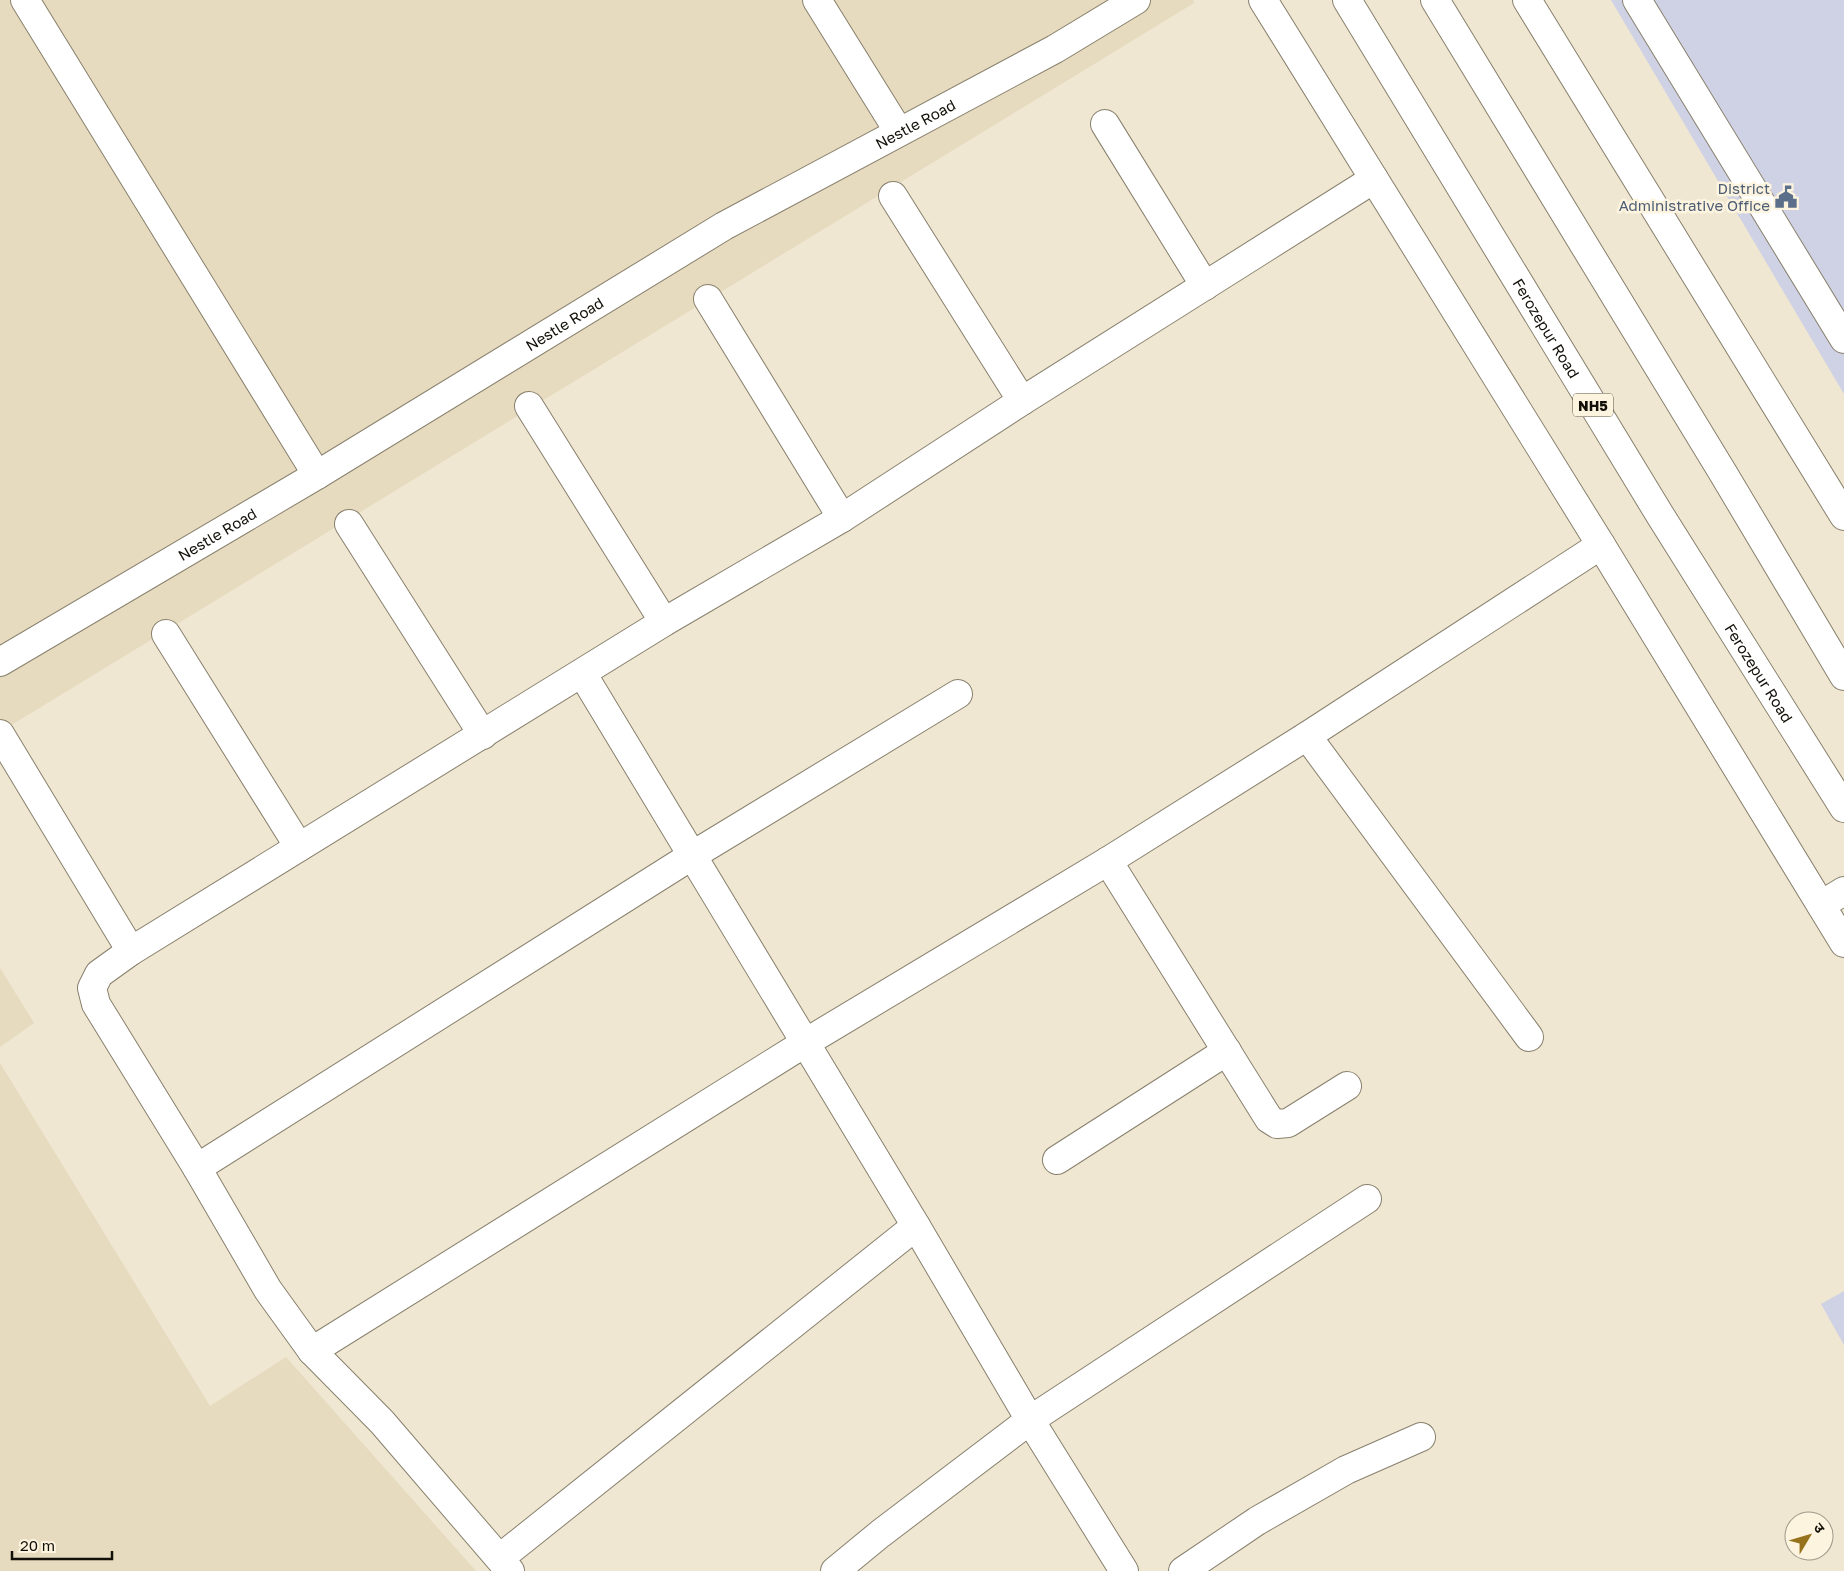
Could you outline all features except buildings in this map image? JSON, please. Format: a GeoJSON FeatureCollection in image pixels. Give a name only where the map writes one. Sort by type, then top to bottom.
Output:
{"type":"FeatureCollection","features":[{"type":"Feature","properties":{"kind":"main road"},"geometry":{"type":"LineString","coordinates":[[25,0],[318,475]]}},
{"type":"Feature","properties":{"kind":"main road"},"geometry":{"type":"LineString","coordinates":[[817,0],[899,132]]}},
{"type":"Feature","properties":{"kind":"main road","name":"Nestle Road"},"geometry":{"type":"LineString","coordinates":[[0,662],[318,475],[724,226],[1055,48],[1136,0]]}},
{"type":"Feature","properties":{"kind":"main road"},"geometry":{"type":"LineString","coordinates":[[1262,0],[1601,545],[1844,943]]}},
{"type":"Feature","properties":{"kind":"main road","name":"Ferozepur Road"},"geometry":{"type":"LineString","coordinates":[[1347,0],[1660,516],[1844,808]]}},
{"type":"Feature","properties":{"kind":"main road"},"geometry":{"type":"LineString","coordinates":[[1434,0],[1718,464],[1844,676]]}},
{"type":"Feature","properties":{"kind":"main road"},"geometry":{"type":"LineString","coordinates":[[1527,0],[1844,516]]}},
{"type":"Feature","properties":{"kind":"main road"},"geometry":{"type":"LineString","coordinates":[[1637,0],[1844,339]]}},
{"type":"Feature","properties":{"kind":"main road"},"geometry":{"type":"LineString","coordinates":[[1105,124],[1205,286]]}},
{"type":"Feature","properties":{"kind":"main road"},"geometry":{"type":"LineString","coordinates":[[916,1226],[505,1564],[382,1422],[312,1351],[268,1290],[197,1168],[96,1004],[92,988],[99,974],[131,951],[664,622],[842,518],[1022,401],[1374,179]]}},
{"type":"Feature","properties":{"kind":"main road"},"geometry":{"type":"LineString","coordinates":[[893,196],[1022,401]]}},
{"type":"Feature","properties":{"kind":"main road"},"geometry":{"type":"LineString","coordinates":[[708,299],[842,518]]}},
{"type":"Feature","properties":{"kind":"main road"},"geometry":{"type":"LineString","coordinates":[[529,406],[664,622]]}},
{"type":"Feature","properties":{"kind":"main road"},"geometry":{"type":"LineString","coordinates":[[349,524],[483,735]]}},
{"type":"Feature","properties":{"kind":"main road"},"geometry":{"type":"LineString","coordinates":[[312,1351],[805,1043],[1108,861],[1307,736],[1601,545]]}},
{"type":"Feature","properties":{"kind":"main road"},"geometry":{"type":"LineString","coordinates":[[166,634],[299,847]]}},
{"type":"Feature","properties":{"kind":"main road"},"geometry":{"type":"LineString","coordinates":[[582,673],[916,1226],[1030,1420],[1124,1571]]}},
{"type":"Feature","properties":{"kind":"main road"},"geometry":{"type":"LineString","coordinates":[[197,1168],[693,855],[958,694]]}},
{"type":"Feature","properties":{"kind":"main road"},"geometry":{"type":"LineString","coordinates":[[0,734],[131,951]]}},
{"type":"Feature","properties":{"kind":"main road"},"geometry":{"type":"LineString","coordinates":[[1307,736],[1529,1037]]}},
{"type":"Feature","properties":{"kind":"main road"},"geometry":{"type":"LineString","coordinates":[[1108,861],[1269,1119],[1277,1124],[1288,1123],[1347,1086]]}},
{"type":"Feature","properties":{"kind":"main road"},"geometry":{"type":"LineString","coordinates":[[1821,905],[1844,891]]}},
{"type":"Feature","properties":{"kind":"main road"},"geometry":{"type":"LineString","coordinates":[[1056,1160],[1227,1051]]}},
{"type":"Feature","properties":{"kind":"main road"},"geometry":{"type":"LineString","coordinates":[[835,1571],[880,1534],[1030,1420],[1367,1199]]}},
{"type":"Feature","properties":{"kind":"main road"},"geometry":{"type":"LineString","coordinates":[[1190,1569],[1257,1522],[1346,1470],[1421,1437]]}},
{"type":"Feature","properties":{"kind":"shaded area"},"geometry":{"type":"Polygon","coordinates":[[[0,0],[1193,0],[1194,3],[0,732],[0,0]]]}},
{"type":"Feature","properties":{"kind":"shaded area"},"geometry":{"type":"Polygon","coordinates":[[[0,968],[34,1023],[0,1047],[0,968]]]}},
{"type":"Feature","properties":{"kind":"shaded area"},"geometry":{"type":"Polygon","coordinates":[[[0,1063],[210,1406],[286,1357],[476,1571],[0,1571],[0,1063]]]}},
{"type":"Feature","properties":{"kind":"place","name":"District Administrative Office"},"geometry":{"type":"Point","coordinates":[1786,197]}}]}
